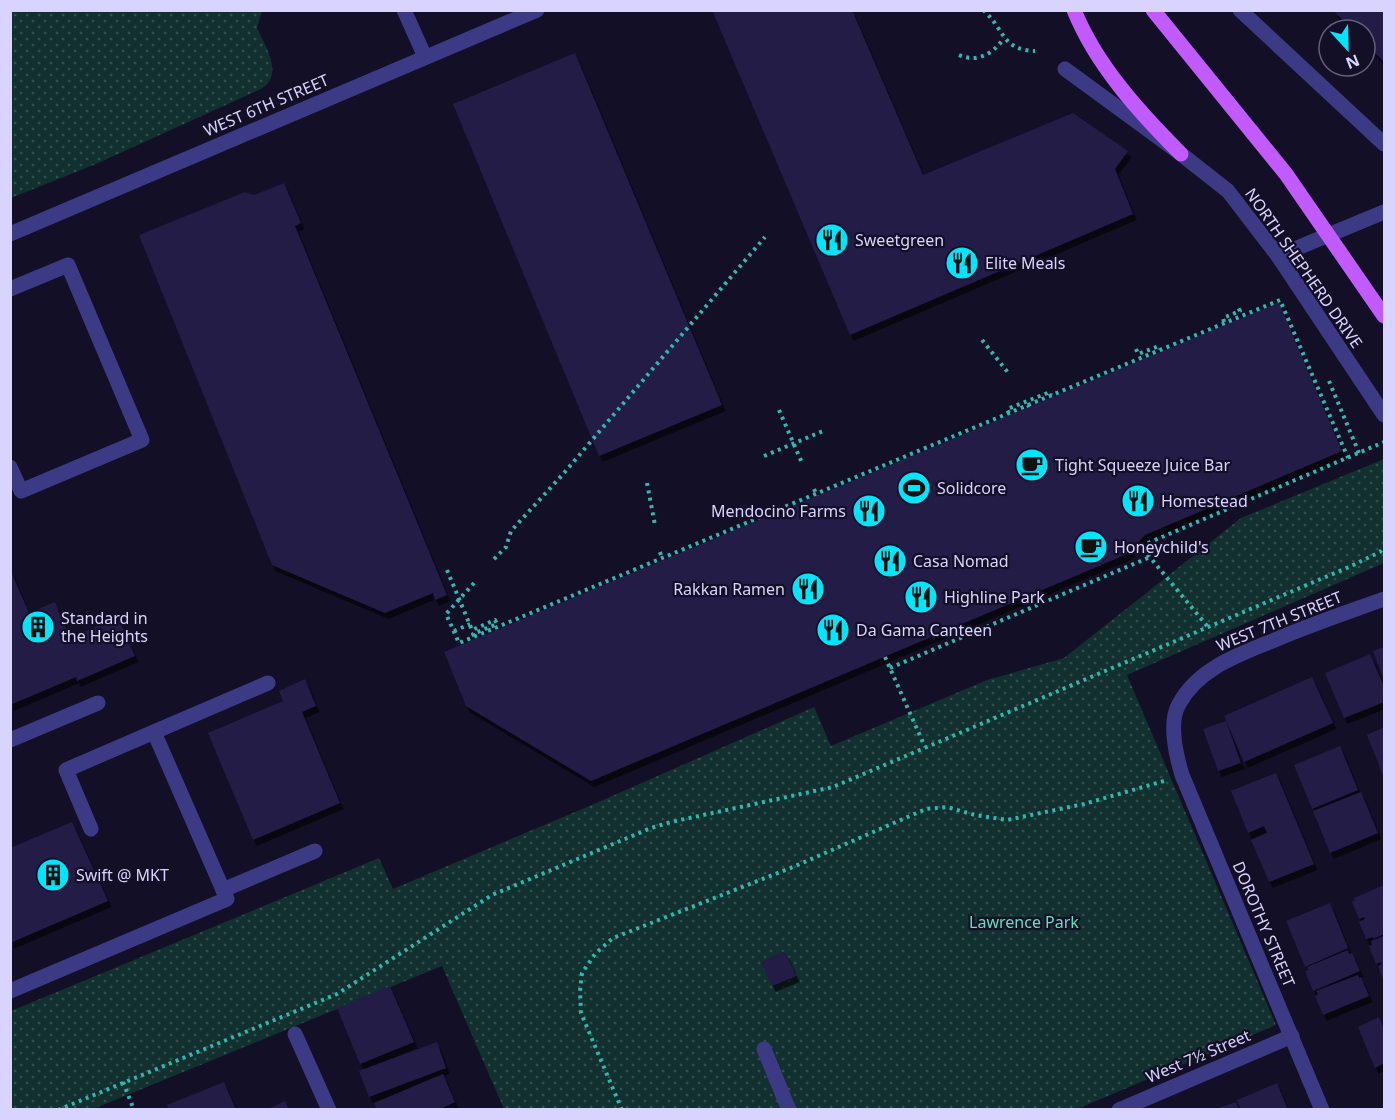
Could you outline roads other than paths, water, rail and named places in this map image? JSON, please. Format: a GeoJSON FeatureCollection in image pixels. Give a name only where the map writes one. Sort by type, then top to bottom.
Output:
{"type":"FeatureCollection","features":[{"type":"Feature","properties":{"kind":"main road"},"geometry":{"type":"LineString","coordinates":[[1074,10],[1106,69],[1145,118],[1181,154]]}},
{"type":"Feature","properties":{"kind":"main road"},"geometry":{"type":"LineString","coordinates":[[1153,10],[1286,174],[1384,316]]}},
{"type":"Feature","properties":{"kind":"street"},"geometry":{"type":"LineString","coordinates":[[404,10],[425,57]]}},
{"type":"Feature","properties":{"kind":"street","name":"WEST 6TH STREET"},"geometry":{"type":"LineString","coordinates":[[10,234],[537,10]]}},
{"type":"Feature","properties":{"kind":"street"},"geometry":{"type":"LineString","coordinates":[[1240,10],[1384,144]]}},
{"type":"Feature","properties":{"kind":"street","name":"NORTH SHEPHERD DRIVE"},"geometry":{"type":"LineString","coordinates":[[1065,69],[1228,191],[1278,256],[1384,415]]}},
{"type":"Feature","properties":{"kind":"street"},"geometry":{"type":"LineString","coordinates":[[1278,256],[1384,212]]}},
{"type":"Feature","properties":{"kind":"street"},"geometry":{"type":"LineString","coordinates":[[10,289],[68,265],[142,440],[21,490],[10,467]]}},
{"type":"Feature","properties":{"kind":"street","name":"WEST 7TH STREET"},"geometry":{"type":"LineString","coordinates":[[1175,752],[1174,728],[1178,705],[1198,680],[1228,659],[1313,624],[1384,599]]}},
{"type":"Feature","properties":{"kind":"street"},"geometry":{"type":"LineString","coordinates":[[91,829],[66,770],[268,682]]}},
{"type":"Feature","properties":{"kind":"street"},"geometry":{"type":"LineString","coordinates":[[10,740],[98,703]]}},
{"type":"Feature","properties":{"kind":"street"},"geometry":{"type":"LineString","coordinates":[[10,991],[227,899],[154,732]]}},
{"type":"Feature","properties":{"kind":"street","name":"DOROTHY STREET"},"geometry":{"type":"LineString","coordinates":[[1175,752],[1182,775],[1322,1110]]}},
{"type":"Feature","properties":{"kind":"street"},"geometry":{"type":"LineString","coordinates":[[223,890],[315,851]]}},
{"type":"Feature","properties":{"kind":"street"},"geometry":{"type":"LineString","coordinates":[[295,1035],[329,1110]]}},
{"type":"Feature","properties":{"kind":"street","name":"West 7½ Street"},"geometry":{"type":"LineString","coordinates":[[1119,1110],[1292,1036]]}},
{"type":"Feature","properties":{"kind":"street"},"geometry":{"type":"LineString","coordinates":[[764,1049],[789,1110]]}},
{"type":"Feature","properties":{"kind":"place","name":"Sweetgreen"},"geometry":{"type":"Point","coordinates":[832,240]}},
{"type":"Feature","properties":{"kind":"place","name":"Elite Meals"},"geometry":{"type":"Point","coordinates":[962,263]}},
{"type":"Feature","properties":{"kind":"place","name":"Tight Squeeze Juice Bar"},"geometry":{"type":"Point","coordinates":[1032,465]}},
{"type":"Feature","properties":{"kind":"place","name":"Solidcore"},"geometry":{"type":"Point","coordinates":[914,488]}},
{"type":"Feature","properties":{"kind":"place","name":"Homestead"},"geometry":{"type":"Point","coordinates":[1138,501]}},
{"type":"Feature","properties":{"kind":"place","name":"Mendocino Farms"},"geometry":{"type":"Point","coordinates":[869,511]}},
{"type":"Feature","properties":{"kind":"place","name":"Honeychild's"},"geometry":{"type":"Point","coordinates":[1091,547]}},
{"type":"Feature","properties":{"kind":"place","name":"Casa Nomad"},"geometry":{"type":"Point","coordinates":[890,561]}},
{"type":"Feature","properties":{"kind":"place","name":"Rakkan Ramen"},"geometry":{"type":"Point","coordinates":[808,589]}},
{"type":"Feature","properties":{"kind":"place","name":"Highline Park"},"geometry":{"type":"Point","coordinates":[921,597]}},
{"type":"Feature","properties":{"kind":"place","name":"Standard in the Heights"},"geometry":{"type":"Point","coordinates":[38,627]}},
{"type":"Feature","properties":{"kind":"place","name":"Da Gama Canteen"},"geometry":{"type":"Point","coordinates":[833,630]}},
{"type":"Feature","properties":{"kind":"place","name":"Swift @ MKT"},"geometry":{"type":"Point","coordinates":[53,875]}},
{"type":"Feature","properties":{"kind":"park label","name":"Lawrence Park"},"geometry":{"type":"Point","coordinates":[1024,922]}}]}
